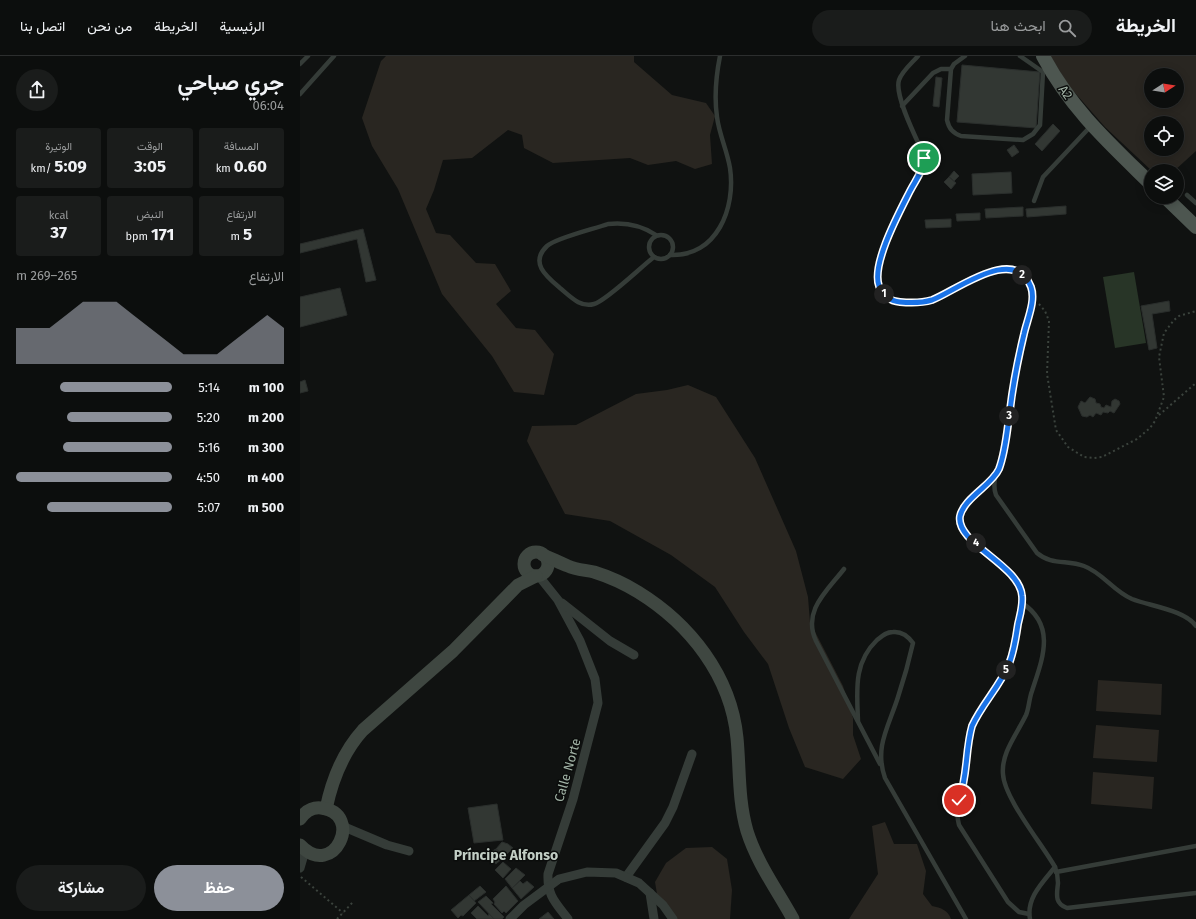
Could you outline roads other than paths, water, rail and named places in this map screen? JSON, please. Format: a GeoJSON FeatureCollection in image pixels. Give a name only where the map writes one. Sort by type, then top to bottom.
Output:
{"type":"FeatureCollection","features":[{"type":"Feature","properties":{"kind":"main road","name":"A2"},"geometry":{"type":"LineString","coordinates":[[1044,56],[1068,96],[1092,126],[1144,177]]}},
{"type":"Feature","properties":{"kind":"main road"},"geometry":{"type":"LineString","coordinates":[[1172,204],[1196,228]]}},
{"type":"Feature","properties":{"kind":"street"},"geometry":{"type":"LineString","coordinates":[[513,590],[525,567],[525,562],[528,555],[535,552],[569,567],[609,577],[651,601],[680,625],[709,659],[724,688],[734,720],[738,751],[740,799],[747,831],[759,862],[793,919]]}},
{"type":"Feature","properties":{"kind":"street"},"geometry":{"type":"LineString","coordinates":[[539,574],[548,563],[543,555]]}},
{"type":"Feature","properties":{"kind":"street"},"geometry":{"type":"LineString","coordinates":[[525,567],[531,574],[539,574]]}},
{"type":"Feature","properties":{"kind":"street"},"geometry":{"type":"LineString","coordinates":[[326,809],[336,775],[346,754],[357,737],[369,724],[453,651],[513,590],[524,581],[539,574],[569,567]]}},
{"type":"Feature","properties":{"kind":"street"},"geometry":{"type":"LineString","coordinates":[[539,574],[558,600],[610,641],[634,655]]}},
{"type":"Feature","properties":{"kind":"street","name":"Calle Norte"},"geometry":{"type":"LineString","coordinates":[[548,886],[548,874],[573,799],[598,703],[595,679],[589,662],[572,625],[558,600]]}},
{"type":"Feature","properties":{"kind":"street"},"geometry":{"type":"LineString","coordinates":[[626,877],[668,818],[692,754]]}},
{"type":"Feature","properties":{"kind":"street"},"geometry":{"type":"LineString","coordinates":[[300,818],[310,810],[318,808],[326,809],[333,812],[339,818],[343,834],[341,842],[336,849],[329,854],[321,856],[312,854],[303,848],[300,868]]}},
{"type":"Feature","properties":{"kind":"street"},"geometry":{"type":"LineString","coordinates":[[342,826],[387,845],[409,851]]}},
{"type":"Feature","properties":{"kind":"street"},"geometry":{"type":"LineString","coordinates":[[510,919],[524,905],[559,879],[587,872],[616,872],[639,883],[663,905],[673,919]]}},
{"type":"Feature","properties":{"kind":"street"},"geometry":{"type":"LineString","coordinates":[[548,886],[554,900],[568,919]]}},
{"type":"Feature","properties":{"kind":"street"},"geometry":{"type":"LineString","coordinates":[[650,893],[654,919]]}},
{"type":"Feature","properties":{"kind":"lane"},"geometry":{"type":"LineString","coordinates":[[300,64],[308,56]]}},
{"type":"Feature","properties":{"kind":"lane"},"geometry":{"type":"LineString","coordinates":[[300,94],[334,56]]}},
{"type":"Feature","properties":{"kind":"lane"},"geometry":{"type":"LineString","coordinates":[[656,235],[649,245],[651,254],[662,259],[670,255],[678,256],[693,252],[710,242],[720,227],[728,204],[731,180],[730,168],[720,132],[716,106],[716,79],[720,56]]}},
{"type":"Feature","properties":{"kind":"lane"},"geometry":{"type":"LineString","coordinates":[[918,56],[899,80],[898,90],[902,106],[923,153],[924,162],[896,220],[886,245],[877,273],[881,290],[894,301],[930,301],[977,277],[1006,269],[1018,272],[1028,281],[1033,299],[1017,364],[1006,446],[993,484],[996,495],[1037,553],[1042,557],[1053,562],[1074,563],[1090,569],[1104,578],[1123,594],[1183,615],[1192,621],[1196,626]]}},
{"type":"Feature","properties":{"kind":"lane"},"geometry":{"type":"LineString","coordinates":[[965,56],[954,64],[951,69],[947,120],[953,132],[961,136],[1023,140],[1033,134],[1040,125],[1042,72],[1020,56]]}},
{"type":"Feature","properties":{"kind":"lane"},"geometry":{"type":"LineString","coordinates":[[902,106],[933,73],[941,69],[951,69]]}},
{"type":"Feature","properties":{"kind":"lane"},"geometry":{"type":"LineString","coordinates":[[1034,201],[1043,177],[1092,126]]}},
{"type":"Feature","properties":{"kind":"lane"},"geometry":{"type":"LineString","coordinates":[[1187,195],[1196,203]]}},
{"type":"Feature","properties":{"kind":"lane"},"geometry":{"type":"LineString","coordinates":[[654,256],[603,300],[589,305],[578,303],[544,275],[540,265],[542,255],[551,243],[608,224],[616,223],[634,225],[656,235],[665,235],[672,240],[674,248],[670,255]]}},
{"type":"Feature","properties":{"kind":"lane"},"geometry":{"type":"LineString","coordinates":[[996,474],[970,500],[960,515],[961,522],[966,534],[1018,582],[1022,592],[1022,603],[1014,648],[1009,665],[972,726],[969,737],[966,777],[957,808],[959,825],[1008,902],[1020,912],[1030,917],[1031,901],[1056,869],[1196,846]]}},
{"type":"Feature","properties":{"kind":"lane"},"geometry":{"type":"LineString","coordinates":[[844,569],[816,606],[812,616],[812,628],[816,641],[880,764],[885,778],[966,919]]}},
{"type":"Feature","properties":{"kind":"lane"},"geometry":{"type":"LineString","coordinates":[[1022,603],[1030,609],[1039,620],[1042,630],[1043,653],[1040,670],[1026,713],[1011,742],[1004,761],[1003,780],[1010,797],[1056,869],[1057,900],[1061,905],[1067,908],[1196,893]]}},
{"type":"Feature","properties":{"kind":"lane"},"geometry":{"type":"LineString","coordinates":[[858,721],[857,678],[866,654],[886,633],[899,632],[906,635],[913,643],[902,685],[884,738],[880,764]]}},
{"type":"Feature","properties":{"kind":"district","name":"Príncipe Alfonso"},"geometry":{"type":"Point","coordinates":[506,855]}}]}
